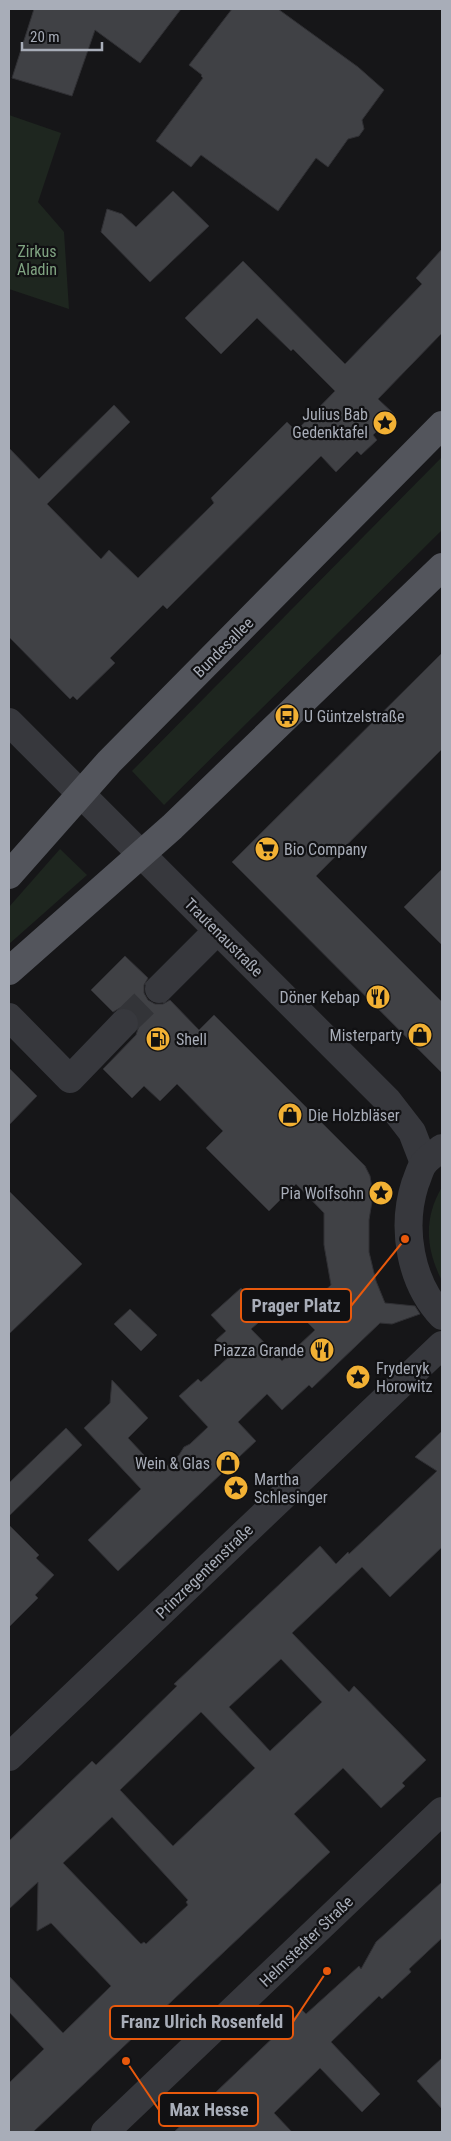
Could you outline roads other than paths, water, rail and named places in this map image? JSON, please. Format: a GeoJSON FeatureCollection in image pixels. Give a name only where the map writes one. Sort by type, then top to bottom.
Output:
{"type":"FeatureCollection","features":[{"type":"Feature","properties":{"kind":"main road","name":"Bundesallee"},"geometry":{"type":"LineString","coordinates":[[9,875],[116,755],[442,425]]}},
{"type":"Feature","properties":{"kind":"main road"},"geometry":{"type":"LineString","coordinates":[[9,971],[142,855],[442,567]]}},
{"type":"Feature","properties":{"kind":"street","name":"Trautenaustraße"},"geometry":{"type":"LineString","coordinates":[[9,722],[388,1100],[433,1156]]}},
{"type":"Feature","properties":{"kind":"street"},"geometry":{"type":"LineString","coordinates":[[159,989],[217,930]]}},
{"type":"Feature","properties":{"kind":"street"},"geometry":{"type":"LineString","coordinates":[[9,1017],[70,1079],[124,1023]]}},
{"type":"Feature","properties":{"kind":"street"},"geometry":{"type":"LineString","coordinates":[[433,1156],[409,1204],[411,1252],[420,1281],[435,1309],[442,1316]]}},
{"type":"Feature","properties":{"kind":"street","name":"Prinzregentenstraße"},"geometry":{"type":"LineString","coordinates":[[9,1757],[442,1345]]}},
{"type":"Feature","properties":{"kind":"street","name":"Helmstedter Straße"},"geometry":{"type":"LineString","coordinates":[[105,2132],[442,1811]]}},
{"type":"Feature","properties":{"kind":"tunnel"},"geometry":{"type":"LineString","coordinates":[[124,1023],[159,989]]}},
{"type":"Feature","properties":{"kind":"place","name":"Julius Bab Gedenktafel"},"geometry":{"type":"Point","coordinates":[385,423]}},
{"type":"Feature","properties":{"kind":"place","name":"U Güntzelstraße"},"geometry":{"type":"Point","coordinates":[287,716]}},
{"type":"Feature","properties":{"kind":"place","name":"Bio Company"},"geometry":{"type":"Point","coordinates":[267,849]}},
{"type":"Feature","properties":{"kind":"place","name":"Döner Kebap"},"geometry":{"type":"Point","coordinates":[378,997]}},
{"type":"Feature","properties":{"kind":"place","name":"Misterparty"},"geometry":{"type":"Point","coordinates":[420,1035]}},
{"type":"Feature","properties":{"kind":"place","name":"Shell"},"geometry":{"type":"Point","coordinates":[158,1039]}},
{"type":"Feature","properties":{"kind":"place","name":"Die Holzbläser"},"geometry":{"type":"Point","coordinates":[290,1115]}},
{"type":"Feature","properties":{"kind":"place","name":"Pia Wolfsohn"},"geometry":{"type":"Point","coordinates":[381,1193]}},
{"type":"Feature","properties":{"kind":"place","name":"Prager Platz"},"geometry":{"type":"Point","coordinates":[405,1239]}},
{"type":"Feature","properties":{"kind":"place","name":"Piazza Grande"},"geometry":{"type":"Point","coordinates":[322,1350]}},
{"type":"Feature","properties":{"kind":"place","name":"Fryderyk Horowitz"},"geometry":{"type":"Point","coordinates":[358,1377]}},
{"type":"Feature","properties":{"kind":"place","name":"Wein & Glas"},"geometry":{"type":"Point","coordinates":[228,1463]}},
{"type":"Feature","properties":{"kind":"place","name":"Martha Schlesinger"},"geometry":{"type":"Point","coordinates":[236,1488]}},
{"type":"Feature","properties":{"kind":"place","name":"Franz Ulrich Rosenfeld"},"geometry":{"type":"Point","coordinates":[327,1971]}},
{"type":"Feature","properties":{"kind":"place","name":"Max Hesse"},"geometry":{"type":"Point","coordinates":[126,2061]}},
{"type":"Feature","properties":{"kind":"park label","name":"Zirkus Aladin"},"geometry":{"type":"Point","coordinates":[37,260]}}]}
